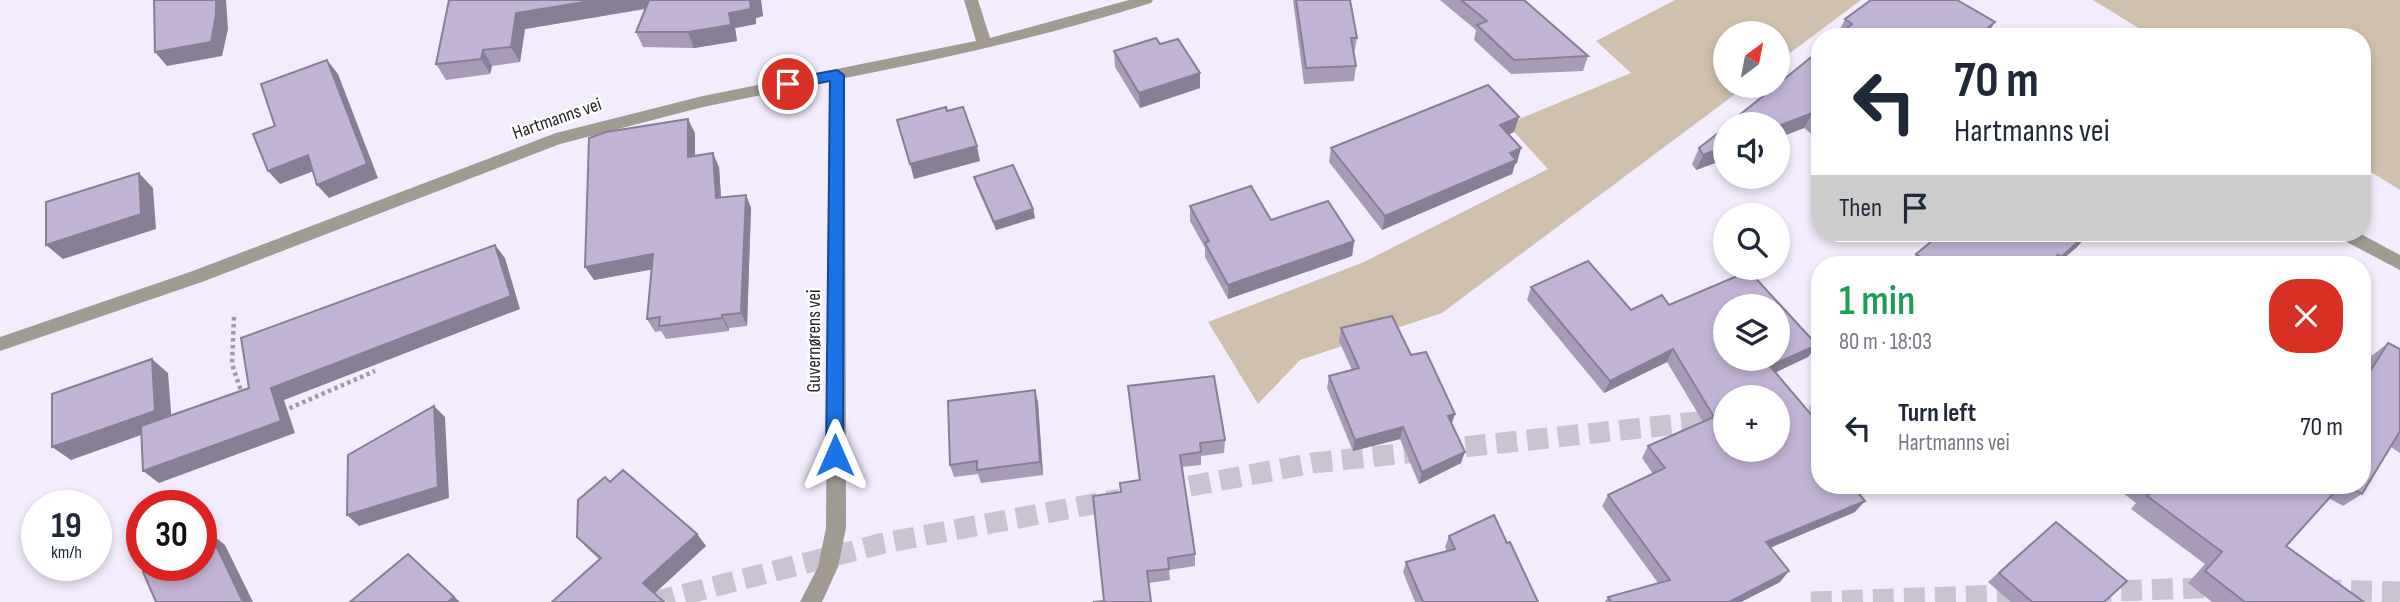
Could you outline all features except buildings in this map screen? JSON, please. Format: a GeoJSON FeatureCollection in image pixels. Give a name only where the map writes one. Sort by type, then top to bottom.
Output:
{"type":"FeatureCollection","features":[{"type":"Feature","properties":{"kind":"street"},"geometry":{"type":"LineString","coordinates":[[971,0],[984,44]]}},
{"type":"Feature","properties":{"kind":"street","name":"Hartmanns vei"},"geometry":{"type":"LineString","coordinates":[[0,344],[196,277],[556,139],[666,107],[837,75],[1084,21],[1146,0]]}},
{"type":"Feature","properties":{"kind":"street","name":"Guvernørens vei"},"geometry":{"type":"LineString","coordinates":[[810,602],[822,585],[831,561],[836,528],[837,75]]}},
{"type":"Feature","properties":{"kind":"street"},"geometry":{"type":"LineString","coordinates":[[2362,242],[2400,263]]}},
{"type":"Feature","properties":{"kind":"path"},"geometry":{"type":"LineString","coordinates":[[234,317],[232,364],[248,403]]}},
{"type":"Feature","properties":{"kind":"path"},"geometry":{"type":"LineString","coordinates":[[272,416],[375,371]]}},
{"type":"Feature","properties":{"kind":"shaded area"},"geometry":{"type":"Polygon","coordinates":[[[1675,0],[1861,0],[1824,28],[1811,28],[1811,37],[1790,53],[1790,21],[1713,21],[1713,98],[1730,98],[1442,313],[1300,360],[1258,404],[1208,322],[1364,262],[1548,169],[1507,124],[1631,73],[1596,41],[1675,0]]]}},
{"type":"Feature","properties":{"kind":"shaded area"},"geometry":{"type":"Polygon","coordinates":[[[2093,0],[2400,0],[2400,190],[2371,172],[2371,28],[2138,28],[2093,0]]]}},
{"type":"Feature","properties":{"kind":"tunnel"},"geometry":{"type":"LineString","coordinates":[[1790,417],[1811,416]]}},
{"type":"Feature","properties":{"kind":"tunnel"},"geometry":{"type":"LineString","coordinates":[[1159,492],[1313,463],[1713,420]]}},
{"type":"Feature","properties":{"kind":"tunnel"},"geometry":{"type":"LineString","coordinates":[[654,602],[884,543],[1120,499]]}},
{"type":"Feature","properties":{"kind":"tunnel"},"geometry":{"type":"LineString","coordinates":[[2090,592],[2222,587]]}},
{"type":"Feature","properties":{"kind":"tunnel"},"geometry":{"type":"LineString","coordinates":[[2320,590],[2400,592]]}},
{"type":"Feature","properties":{"kind":"tunnel"},"geometry":{"type":"LineString","coordinates":[[1811,602],[2029,594]]}},
{"type":"Feature","properties":{"kind":"route"},"geometry":{"type":"LineString","coordinates":[[788,84],[837,75],[835,455]]}}]}
